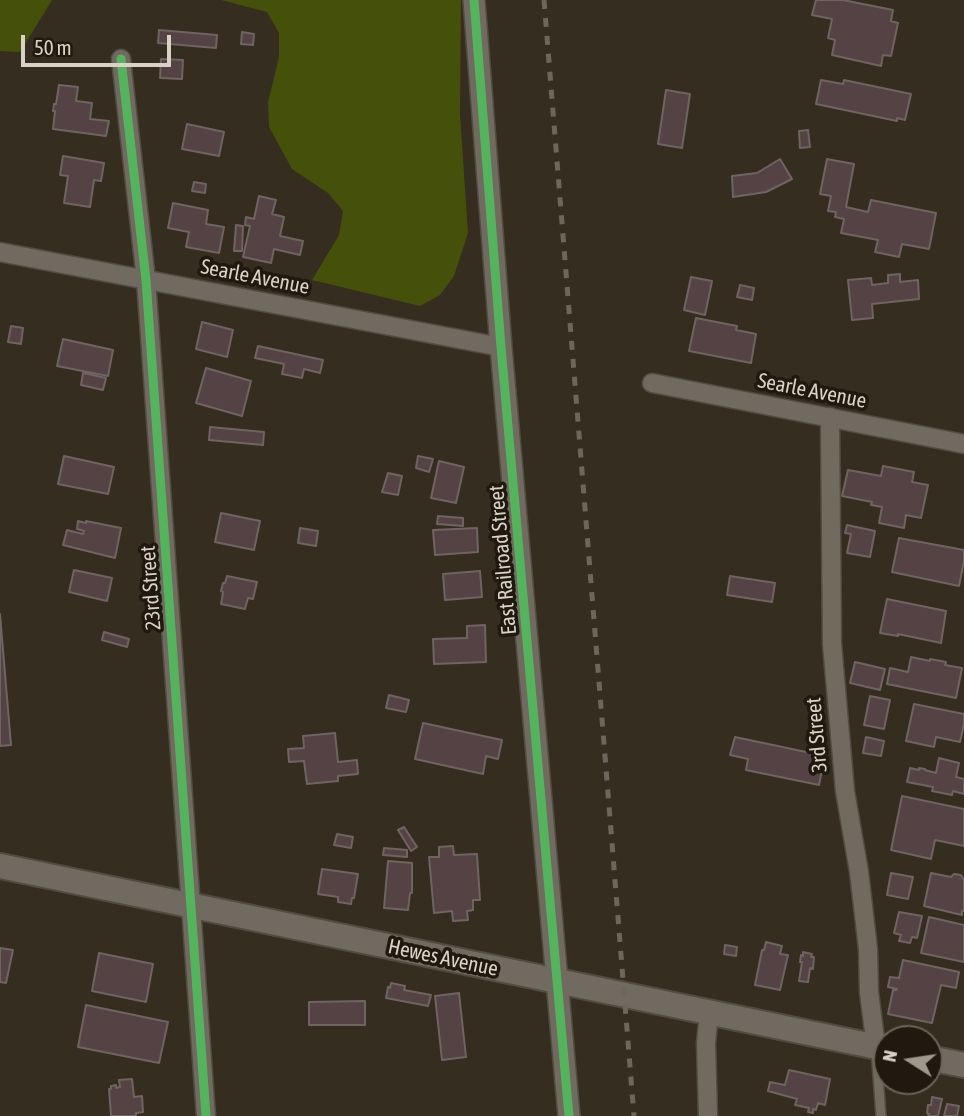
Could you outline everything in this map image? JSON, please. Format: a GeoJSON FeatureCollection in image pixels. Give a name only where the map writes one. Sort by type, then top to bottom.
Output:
{"type":"FeatureCollection","features":[{"type":"Feature","properties":{"kind":"main road","name":"Hewes Avenue"},"geometry":{"type":"LineString","coordinates":[[0,866],[873,1046]]}},
{"type":"Feature","properties":{"kind":"main road"},"geometry":{"type":"LineString","coordinates":[[943,1061],[964,1065]]}},
{"type":"Feature","properties":{"kind":"street","name":"East Railroad Street"},"geometry":{"type":"LineString","coordinates":[[474,0],[501,347],[569,1116]]}},
{"type":"Feature","properties":{"kind":"street","name":"23rd Street"},"geometry":{"type":"LineString","coordinates":[[121,59],[146,280],[206,1116]]}},
{"type":"Feature","properties":{"kind":"street","name":"Searle Avenue"},"geometry":{"type":"LineString","coordinates":[[0,252],[501,347]]}},
{"type":"Feature","properties":{"kind":"street","name":"Searle Avenue"},"geometry":{"type":"LineString","coordinates":[[652,383],[964,444]]}},
{"type":"Feature","properties":{"kind":"street","name":"3rd Street"},"geometry":{"type":"LineString","coordinates":[[830,417],[832,644],[845,792],[859,872],[869,992],[877,1025]]}},
{"type":"Feature","properties":{"kind":"street"},"geometry":{"type":"LineString","coordinates":[[708,1116],[706,1043],[709,1013]]}},
{"type":"Feature","properties":{"kind":"lane"},"geometry":{"type":"LineString","coordinates":[[881,1095],[881,1116]]}},
{"type":"Feature","properties":{"kind":"green space"},"geometry":{"type":"Polygon","coordinates":[[[0,0],[52,0],[20,52],[0,51],[0,0]]]}},
{"type":"Feature","properties":{"kind":"green space"},"geometry":{"type":"Polygon","coordinates":[[[221,0],[461,0],[460,114],[468,233],[454,276],[440,295],[420,306],[312,280],[339,235],[343,211],[328,193],[292,169],[269,127],[268,102],[279,57],[279,33],[267,12],[221,0]]]}},
{"type":"Feature","properties":{"kind":"building"},"geometry":{"type":"Polygon","coordinates":[[[816,0],[843,0],[893,10],[891,21],[898,23],[891,56],[883,55],[881,66],[832,55],[835,40],[828,38],[832,19],[812,15],[816,0]]]}},
{"type":"Feature","properties":{"kind":"building"},"geometry":{"type":"Polygon","coordinates":[[[159,30],[217,35],[216,48],[158,43],[159,30]]]}},
{"type":"Feature","properties":{"kind":"building"},"geometry":{"type":"Polygon","coordinates":[[[242,32],[254,34],[253,45],[241,44],[242,32]]]}},
{"type":"Feature","properties":{"kind":"building"},"geometry":{"type":"Polygon","coordinates":[[[161,59],[183,60],[182,79],[160,78],[161,59]]]}},
{"type":"Feature","properties":{"kind":"building"},"geometry":{"type":"Polygon","coordinates":[[[821,80],[843,84],[844,80],[911,94],[905,120],[897,118],[897,121],[816,104],[821,80]]]}},
{"type":"Feature","properties":{"kind":"building"},"geometry":{"type":"Polygon","coordinates":[[[59,85],[78,87],[76,101],[92,103],[90,119],[109,121],[106,136],[53,129],[53,111],[59,85]]]}},
{"type":"Feature","properties":{"kind":"building"},"geometry":{"type":"Polygon","coordinates":[[[666,90],[690,94],[682,148],[658,144],[666,90]]]}},
{"type":"Feature","properties":{"kind":"building"},"geometry":{"type":"Polygon","coordinates":[[[187,124],[224,132],[219,156],[182,149],[187,124]]]}},
{"type":"Feature","properties":{"kind":"building"},"geometry":{"type":"Polygon","coordinates":[[[808,130],[810,147],[800,148],[799,131],[808,130]]]}},
{"type":"Feature","properties":{"kind":"building"},"geometry":{"type":"Polygon","coordinates":[[[63,156],[104,163],[101,181],[94,180],[90,207],[64,203],[68,176],[60,175],[63,156]]]}},
{"type":"Feature","properties":{"kind":"building"},"geometry":{"type":"Polygon","coordinates":[[[780,159],[792,179],[766,192],[733,197],[732,176],[757,173],[780,159]]]}},
{"type":"Feature","properties":{"kind":"building"},"geometry":{"type":"Polygon","coordinates":[[[827,159],[854,164],[846,207],[868,212],[871,200],[936,213],[929,249],[902,244],[899,257],[875,252],[878,240],[841,233],[844,219],[835,217],[836,212],[828,211],[831,196],[820,194],[827,159]]]}},
{"type":"Feature","properties":{"kind":"building"},"geometry":{"type":"Polygon","coordinates":[[[194,182],[206,184],[205,193],[192,191],[194,182]]]}},
{"type":"Feature","properties":{"kind":"building"},"geometry":{"type":"Polygon","coordinates":[[[259,196],[276,200],[272,214],[284,217],[280,236],[303,241],[300,255],[274,249],[271,263],[243,257],[250,226],[245,225],[246,217],[254,219],[259,196]]]}},
{"type":"Feature","properties":{"kind":"building"},"geometry":{"type":"Polygon","coordinates":[[[173,203],[208,210],[206,224],[224,227],[219,253],[186,247],[189,232],[168,228],[173,203]]]}},
{"type":"Feature","properties":{"kind":"building"},"geometry":{"type":"Polygon","coordinates":[[[236,225],[243,226],[242,251],[234,251],[236,225]]]}},
{"type":"Feature","properties":{"kind":"building"},"geometry":{"type":"Polygon","coordinates":[[[900,274],[900,282],[918,280],[919,299],[872,304],[873,318],[852,320],[848,280],[871,278],[872,285],[888,283],[888,275],[900,274]]]}},
{"type":"Feature","properties":{"kind":"building"},"geometry":{"type":"Polygon","coordinates":[[[691,277],[712,281],[705,315],[684,310],[691,277]]]}},
{"type":"Feature","properties":{"kind":"building"},"geometry":{"type":"Polygon","coordinates":[[[740,285],[754,288],[752,300],[737,297],[740,285]]]}},
{"type":"Feature","properties":{"kind":"building"},"geometry":{"type":"Polygon","coordinates":[[[696,318],[737,326],[736,330],[756,334],[751,363],[689,351],[696,318]]]}},
{"type":"Feature","properties":{"kind":"building"},"geometry":{"type":"Polygon","coordinates":[[[202,322],[233,330],[227,357],[196,349],[202,322]]]}},
{"type":"Feature","properties":{"kind":"building"},"geometry":{"type":"Polygon","coordinates":[[[11,326],[23,328],[21,344],[8,342],[11,326]]]}},
{"type":"Feature","properties":{"kind":"building"},"geometry":{"type":"Polygon","coordinates":[[[63,339],[113,350],[108,376],[57,366],[63,339]]]}},
{"type":"Feature","properties":{"kind":"building"},"geometry":{"type":"Polygon","coordinates":[[[258,346],[323,360],[320,373],[304,369],[302,378],[282,374],[284,364],[255,358],[258,346]]]}},
{"type":"Feature","properties":{"kind":"building"},"geometry":{"type":"Polygon","coordinates":[[[206,368],[251,381],[242,416],[196,403],[206,368]]]}},
{"type":"Feature","properties":{"kind":"building"},"geometry":{"type":"Polygon","coordinates":[[[83,373],[106,378],[103,390],[81,385],[83,373]]]}},
{"type":"Feature","properties":{"kind":"building"},"geometry":{"type":"Polygon","coordinates":[[[210,427],[264,432],[263,445],[209,440],[210,427]]]}},
{"type":"Feature","properties":{"kind":"building"},"geometry":{"type":"Polygon","coordinates":[[[64,456],[114,467],[108,494],[58,484],[64,456]]]}},
{"type":"Feature","properties":{"kind":"building"},"geometry":{"type":"Polygon","coordinates":[[[418,456],[433,459],[429,472],[416,468],[418,456]]]}},
{"type":"Feature","properties":{"kind":"building"},"geometry":{"type":"Polygon","coordinates":[[[439,461],[464,467],[456,503],[431,498],[439,461]]]}},
{"type":"Feature","properties":{"kind":"building"},"geometry":{"type":"Polygon","coordinates":[[[883,466],[914,472],[912,482],[928,485],[921,518],[906,515],[904,528],[879,523],[882,507],[871,505],[872,502],[842,496],[848,470],[881,476],[883,466]]]}},
{"type":"Feature","properties":{"kind":"building"},"geometry":{"type":"Polygon","coordinates":[[[388,473],[402,476],[398,495],[382,492],[388,473]]]}},
{"type":"Feature","properties":{"kind":"building"},"geometry":{"type":"Polygon","coordinates":[[[221,513],[260,521],[254,550],[215,542],[221,513]]]}},
{"type":"Feature","properties":{"kind":"building"},"geometry":{"type":"Polygon","coordinates":[[[438,516],[463,518],[463,526],[437,524],[438,516]]]}},
{"type":"Feature","properties":{"kind":"building"},"geometry":{"type":"Polygon","coordinates":[[[78,521],[121,528],[115,558],[63,545],[67,530],[83,534],[84,531],[77,529],[78,521]]]}},
{"type":"Feature","properties":{"kind":"building"},"geometry":{"type":"Polygon","coordinates":[[[847,525],[875,531],[870,557],[847,553],[851,534],[845,533],[847,525]]]}},
{"type":"Feature","properties":{"kind":"building"},"geometry":{"type":"Polygon","coordinates":[[[300,528],[318,531],[316,546],[298,543],[300,528]]]}},
{"type":"Feature","properties":{"kind":"building"},"geometry":{"type":"Polygon","coordinates":[[[477,528],[478,552],[435,555],[433,530],[477,528]]]}},
{"type":"Feature","properties":{"kind":"building"},"geometry":{"type":"Polygon","coordinates":[[[899,538],[964,550],[959,586],[892,572],[899,538]]]}},
{"type":"Feature","properties":{"kind":"building"},"geometry":{"type":"Polygon","coordinates":[[[74,570],[112,578],[107,601],[69,592],[74,570]]]}},
{"type":"Feature","properties":{"kind":"building"},"geometry":{"type":"Polygon","coordinates":[[[480,571],[482,597],[445,600],[443,574],[480,571]]]}},
{"type":"Feature","properties":{"kind":"building"},"geometry":{"type":"Polygon","coordinates":[[[227,576],[257,582],[253,599],[248,598],[245,609],[221,604],[221,591],[227,576]]]}},
{"type":"Feature","properties":{"kind":"building"},"geometry":{"type":"Polygon","coordinates":[[[730,576],[775,583],[772,602],[727,595],[730,576]]]}},
{"type":"Feature","properties":{"kind":"building"},"geometry":{"type":"Polygon","coordinates":[[[887,599],[946,611],[941,643],[880,633],[887,599]]]}},
{"type":"Feature","properties":{"kind":"building"},"geometry":{"type":"Polygon","coordinates":[[[0,614],[11,745],[0,746],[0,614]]]}},
{"type":"Feature","properties":{"kind":"building"},"geometry":{"type":"Polygon","coordinates":[[[485,625],[486,662],[434,664],[433,639],[467,638],[467,626],[485,625]]]}},
{"type":"Feature","properties":{"kind":"building"},"geometry":{"type":"Polygon","coordinates":[[[104,632],[129,639],[127,647],[102,640],[104,632]]]}},
{"type":"Feature","properties":{"kind":"building"},"geometry":{"type":"Polygon","coordinates":[[[911,657],[946,662],[945,665],[962,668],[956,698],[887,684],[890,668],[908,672],[911,657]]]}},
{"type":"Feature","properties":{"kind":"building"},"geometry":{"type":"Polygon","coordinates":[[[855,662],[885,669],[880,690],[850,683],[855,662]]]}},
{"type":"Feature","properties":{"kind":"building"},"geometry":{"type":"Polygon","coordinates":[[[389,695],[409,700],[406,712],[386,708],[389,695]]]}},
{"type":"Feature","properties":{"kind":"building"},"geometry":{"type":"Polygon","coordinates":[[[870,696],[890,700],[884,729],[864,725],[870,696]]]}},
{"type":"Feature","properties":{"kind":"building"},"geometry":{"type":"Polygon","coordinates":[[[914,704],[964,714],[960,742],[936,737],[934,747],[906,741],[914,704]]]}},
{"type":"Feature","properties":{"kind":"building"},"geometry":{"type":"Polygon","coordinates":[[[423,723],[502,740],[498,759],[486,756],[483,774],[415,759],[423,723]]]}},
{"type":"Feature","properties":{"kind":"building"},"geometry":{"type":"Polygon","coordinates":[[[335,733],[338,762],[357,760],[358,774],[338,776],[338,781],[307,784],[304,761],[289,762],[288,749],[304,748],[303,736],[335,733]]]}},
{"type":"Feature","properties":{"kind":"building"},"geometry":{"type":"Polygon","coordinates":[[[735,737],[825,756],[819,785],[746,770],[748,759],[730,755],[735,737]]]}},
{"type":"Feature","properties":{"kind":"building"},"geometry":{"type":"Polygon","coordinates":[[[866,737],[884,741],[881,756],[863,753],[866,737]]]}},
{"type":"Feature","properties":{"kind":"building"},"geometry":{"type":"Polygon","coordinates":[[[939,758],[959,763],[956,777],[964,779],[964,794],[953,791],[952,795],[932,791],[933,787],[907,782],[910,768],[936,773],[939,758]]]}},
{"type":"Feature","properties":{"kind":"building"},"geometry":{"type":"Polygon","coordinates":[[[902,796],[964,809],[964,846],[935,840],[931,859],[891,850],[902,796]]]}},
{"type":"Feature","properties":{"kind":"building"},"geometry":{"type":"Polygon","coordinates":[[[404,827],[417,847],[411,851],[398,830],[404,827]]]}},
{"type":"Feature","properties":{"kind":"building"},"geometry":{"type":"Polygon","coordinates":[[[337,834],[353,837],[351,848],[334,845],[337,834]]]}},
{"type":"Feature","properties":{"kind":"building"},"geometry":{"type":"Polygon","coordinates":[[[453,846],[454,855],[477,854],[480,900],[473,900],[473,910],[467,911],[468,920],[453,921],[452,911],[434,913],[429,857],[439,857],[439,847],[453,846]]]}},
{"type":"Feature","properties":{"kind":"building"},"geometry":{"type":"Polygon","coordinates":[[[384,848],[407,850],[407,857],[383,855],[384,848]]]}},
{"type":"Feature","properties":{"kind":"building"},"geometry":{"type":"Polygon","coordinates":[[[388,861],[412,863],[412,893],[408,910],[384,908],[388,861]]]}},
{"type":"Feature","properties":{"kind":"building"},"geometry":{"type":"Polygon","coordinates":[[[322,869],[358,874],[351,904],[338,902],[338,897],[318,894],[322,869]]]}},
{"type":"Feature","properties":{"kind":"building"},"geometry":{"type":"Polygon","coordinates":[[[891,873],[913,877],[908,899],[887,895],[891,873]]]}},
{"type":"Feature","properties":{"kind":"building"},"geometry":{"type":"Polygon","coordinates":[[[931,873],[951,877],[954,874],[961,875],[964,880],[962,915],[924,906],[931,873]]]}},
{"type":"Feature","properties":{"kind":"building"},"geometry":{"type":"Polygon","coordinates":[[[899,912],[922,916],[917,938],[912,937],[910,943],[899,941],[901,935],[894,933],[899,912]]]}},
{"type":"Feature","properties":{"kind":"building"},"geometry":{"type":"Polygon","coordinates":[[[929,917],[964,925],[964,962],[921,953],[929,917]]]}},
{"type":"Feature","properties":{"kind":"building"},"geometry":{"type":"Polygon","coordinates":[[[766,942],[782,946],[780,954],[788,955],[780,990],[755,985],[766,942]]]}},
{"type":"Feature","properties":{"kind":"building"},"geometry":{"type":"Polygon","coordinates":[[[725,945],[737,947],[736,956],[724,954],[725,945]]]}},
{"type":"Feature","properties":{"kind":"building"},"geometry":{"type":"Polygon","coordinates":[[[0,948],[13,950],[6,983],[0,982],[0,948]]]}},
{"type":"Feature","properties":{"kind":"building"},"geometry":{"type":"Polygon","coordinates":[[[803,952],[814,957],[808,982],[799,981],[803,952]]]}},
{"type":"Feature","properties":{"kind":"building"},"geometry":{"type":"Polygon","coordinates":[[[99,953],[153,964],[146,1002],[92,991],[99,953]]]}},
{"type":"Feature","properties":{"kind":"building"},"geometry":{"type":"Polygon","coordinates":[[[903,960],[959,972],[956,988],[941,985],[932,1023],[888,1014],[893,990],[897,989],[888,987],[890,977],[899,978],[903,960]]]}},
{"type":"Feature","properties":{"kind":"building"},"geometry":{"type":"Polygon","coordinates":[[[391,983],[405,986],[404,990],[431,995],[428,1006],[386,998],[391,983]]]}},
{"type":"Feature","properties":{"kind":"building"},"geometry":{"type":"Polygon","coordinates":[[[459,993],[466,1057],[442,1060],[435,996],[459,993]]]}},
{"type":"Feature","properties":{"kind":"building"},"geometry":{"type":"Polygon","coordinates":[[[365,1001],[365,1025],[309,1025],[309,1002],[365,1001]]]}},
{"type":"Feature","properties":{"kind":"building"},"geometry":{"type":"Polygon","coordinates":[[[86,1005],[168,1022],[159,1063],[78,1047],[86,1005]]]}},
{"type":"Feature","properties":{"kind":"building"},"geometry":{"type":"Polygon","coordinates":[[[789,1070],[830,1079],[825,1105],[818,1103],[813,1113],[808,1112],[809,1108],[795,1105],[797,1099],[768,1091],[770,1082],[785,1085],[789,1070]]]}},
{"type":"Feature","properties":{"kind":"building"},"geometry":{"type":"Polygon","coordinates":[[[132,1079],[134,1097],[142,1096],[143,1112],[136,1113],[136,1116],[111,1116],[109,1089],[116,1085],[116,1088],[120,1087],[119,1080],[132,1079]]]}},
{"type":"Feature","properties":{"kind":"building"},"geometry":{"type":"Polygon","coordinates":[[[932,1097],[942,1099],[938,1116],[928,1116],[927,1113],[932,1097]]]}},
{"type":"Feature","properties":{"kind":"building"},"geometry":{"type":"Polygon","coordinates":[[[947,1104],[959,1106],[957,1116],[944,1116],[947,1104]]]}},
{"type":"Feature","properties":{"kind":"railway"},"geometry":{"type":"LineString","coordinates":[[544,0],[634,1116]]}},
{"type":"Feature","properties":{"kind":"cycle path"},"geometry":{"type":"LineString","coordinates":[[474,0],[501,347],[569,1116]]}},
{"type":"Feature","properties":{"kind":"cycle path"},"geometry":{"type":"LineString","coordinates":[[121,59],[146,280],[206,1116]]}}]}
